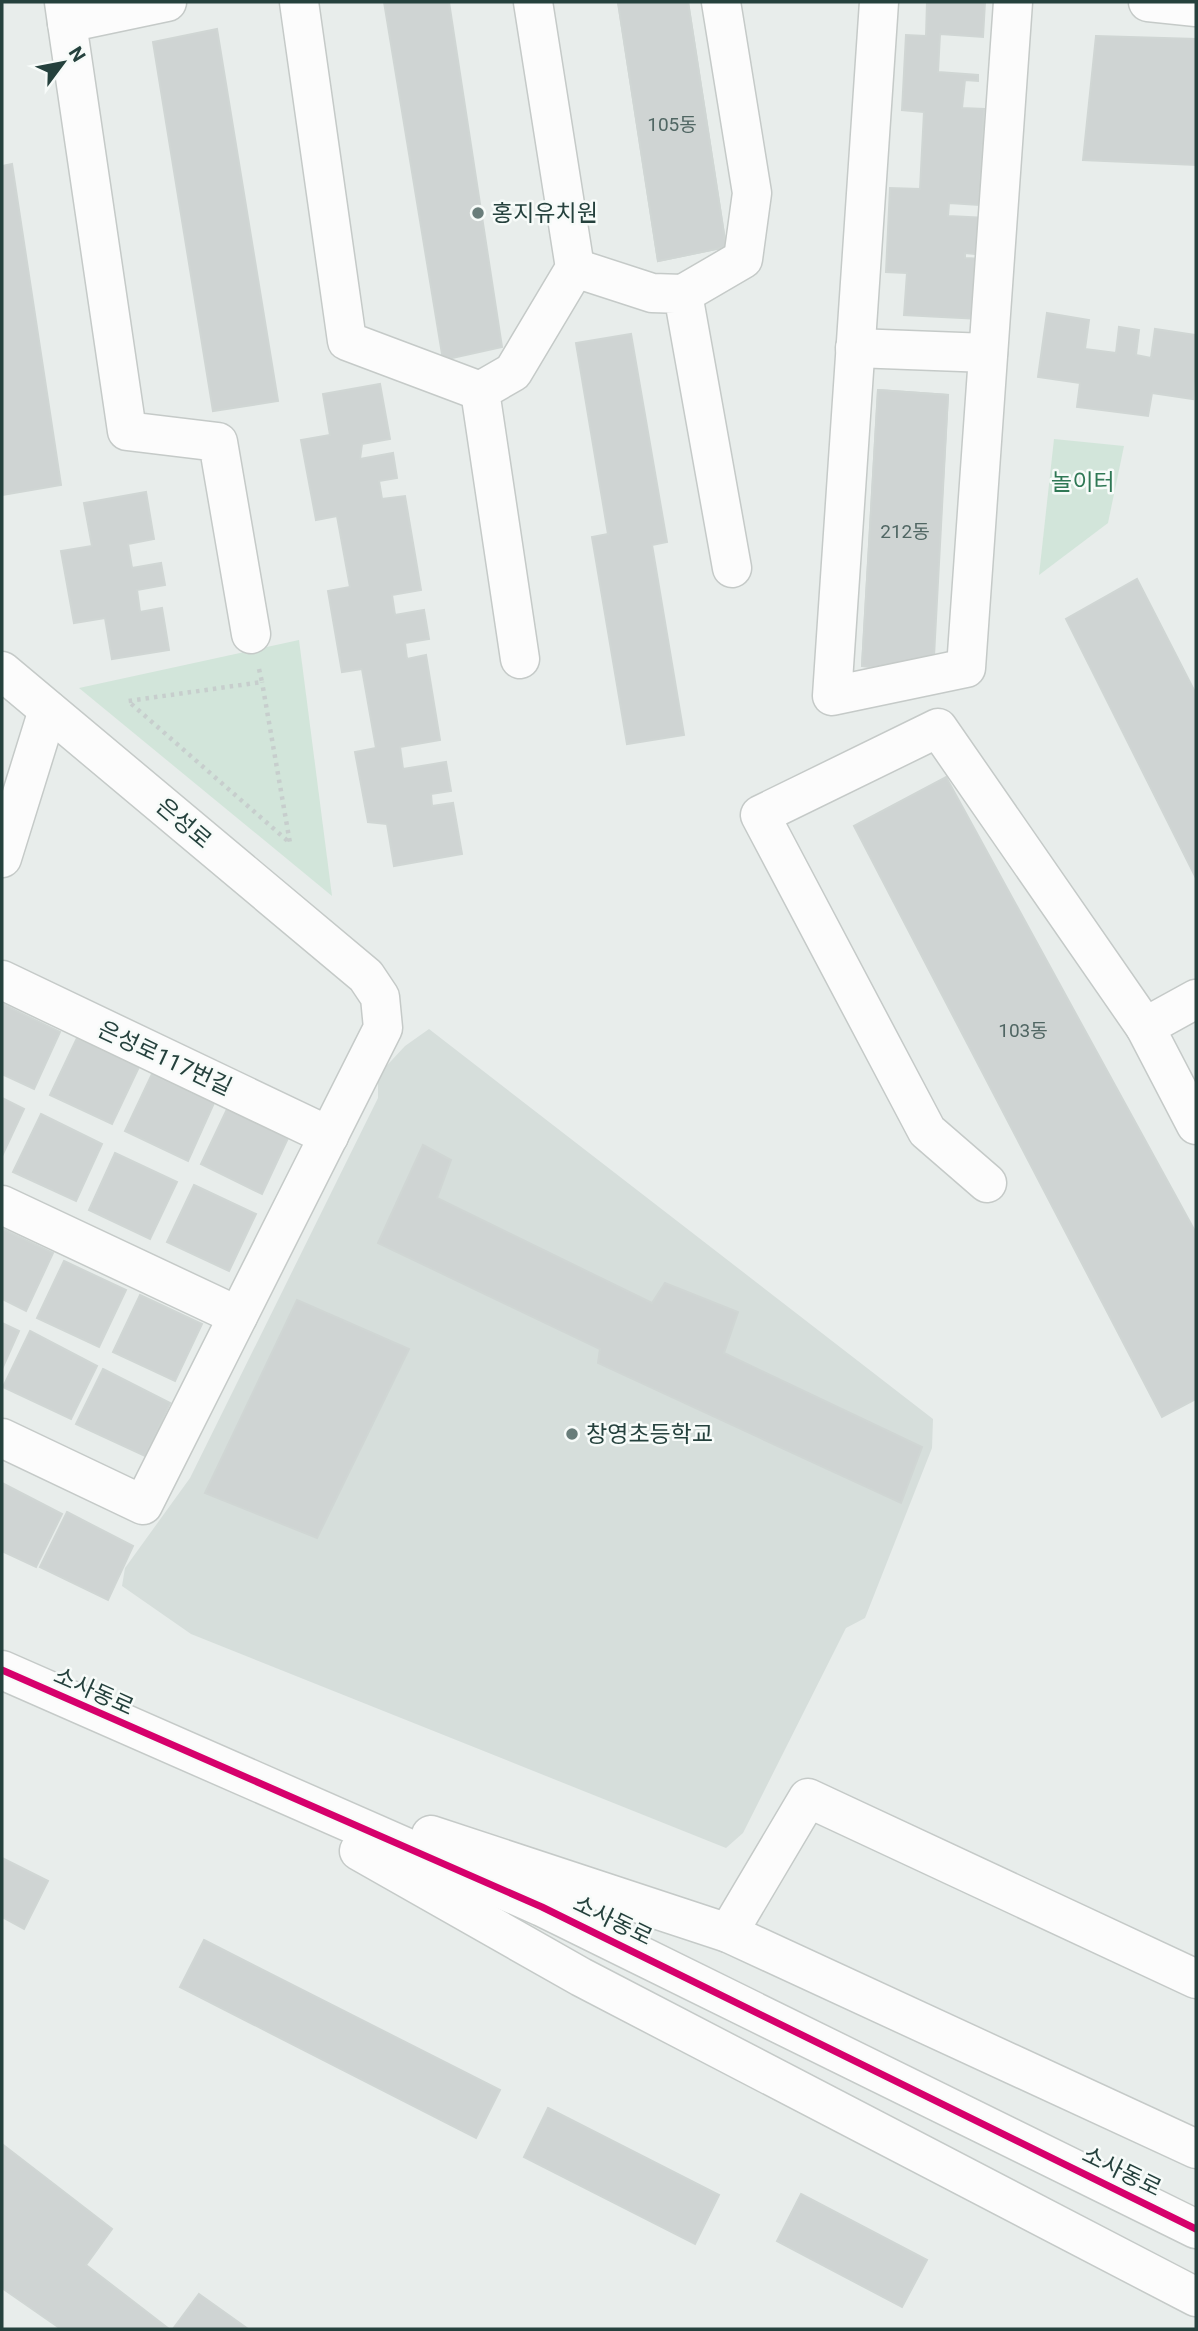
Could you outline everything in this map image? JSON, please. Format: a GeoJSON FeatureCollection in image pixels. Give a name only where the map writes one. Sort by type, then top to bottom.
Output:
{"type":"FeatureCollection","features":[{"type":"Feature","properties":{"kind":"street"},"geometry":{"type":"LineString","coordinates":[[167,2],[66,12],[127,431],[218,442],[251,634]]}},
{"type":"Feature","properties":{"kind":"street"},"geometry":{"type":"LineString","coordinates":[[299,2],[347,341],[480,391]]}},
{"type":"Feature","properties":{"kind":"street"},"geometry":{"type":"LineString","coordinates":[[480,391],[513,372],[575,268],[533,2]]}},
{"type":"Feature","properties":{"kind":"street"},"geometry":{"type":"LineString","coordinates":[[575,268],[652,293],[683,294],[743,259],[752,193],[721,2]]}},
{"type":"Feature","properties":{"kind":"street"},"geometry":{"type":"LineString","coordinates":[[879,2],[832,696],[965,668],[1013,2]]}},
{"type":"Feature","properties":{"kind":"street"},"geometry":{"type":"LineString","coordinates":[[1148,2],[1196,7]]}},
{"type":"Feature","properties":{"kind":"street"},"geometry":{"type":"LineString","coordinates":[[683,294],[732,568]]}},
{"type":"Feature","properties":{"kind":"street"},"geometry":{"type":"LineString","coordinates":[[855,348],[988,353]]}},
{"type":"Feature","properties":{"kind":"street"},"geometry":{"type":"LineString","coordinates":[[480,391],[520,659]]}},
{"type":"Feature","properties":{"kind":"street","name":"은성로"},"geometry":{"type":"LineString","coordinates":[[2,671],[366,976],[380,997],[383,1028]]}},
{"type":"Feature","properties":{"kind":"street"},"geometry":{"type":"LineString","coordinates":[[2,858],[48,710]]}},
{"type":"Feature","properties":{"kind":"street"},"geometry":{"type":"LineString","coordinates":[[987,1183],[927,1130],[760,815],[938,728],[1145,1027],[1196,1125]]}},
{"type":"Feature","properties":{"kind":"street","name":"은성로117번길"},"geometry":{"type":"LineString","coordinates":[[2,981],[329,1136]]}},
{"type":"Feature","properties":{"kind":"street"},"geometry":{"type":"LineString","coordinates":[[1145,1027],[1196,999]]}},
{"type":"Feature","properties":{"kind":"street"},"geometry":{"type":"LineString","coordinates":[[383,1028],[398,1065]]}},
{"type":"Feature","properties":{"kind":"street"},"geometry":{"type":"LineString","coordinates":[[2,1438],[143,1505],[383,1028]]}},
{"type":"Feature","properties":{"kind":"street"},"geometry":{"type":"LineString","coordinates":[[2,1205],[238,1316]]}},
{"type":"Feature","properties":{"kind":"street","name":"소사동로"},"geometry":{"type":"LineString","coordinates":[[2,1670],[190,1755],[542,1907],[1196,2229]]}},
{"type":"Feature","properties":{"kind":"street"},"geometry":{"type":"LineString","coordinates":[[190,1755],[728,1933],[1196,2148]]}},
{"type":"Feature","properties":{"kind":"street"},"geometry":{"type":"LineString","coordinates":[[190,1755],[581,1977],[1196,2297]]}},
{"type":"Feature","properties":{"kind":"street"},"geometry":{"type":"LineString","coordinates":[[728,1933],[808,1798],[1196,1979]]}},
{"type":"Feature","properties":{"kind":"path"},"geometry":{"type":"LineString","coordinates":[[251,634],[262,682],[290,844],[128,701],[262,682]]}},
{"type":"Feature","properties":{"kind":"shaded area","name":"창영초등학교"},"geometry":{"type":"Polygon","coordinates":[[[429,1029],[933,1419],[932,1448],[865,1618],[846,1628],[743,1833],[726,1848],[191,1634],[122,1586],[125,1568],[190,1478],[378,1098],[378,1075],[405,1046],[429,1029]]]}},
{"type":"Feature","properties":{"kind":"green space","name":"놀이터"},"geometry":{"type":"Polygon","coordinates":[[[1054,439],[1124,446],[1108,523],[1039,575],[1054,439]]]}},
{"type":"Feature","properties":{"kind":"green space"},"geometry":{"type":"Polygon","coordinates":[[[299,640],[332,896],[79,688],[299,640]]]}},
{"type":"Feature","properties":{"kind":"building"},"geometry":{"type":"Polygon","coordinates":[[[384,2],[449,2],[502,347],[443,360],[384,2]]]}},
{"type":"Feature","properties":{"kind":"building"},"geometry":{"type":"Polygon","coordinates":[[[618,2],[688,2],[726,247],[658,261],[618,2]]]}},
{"type":"Feature","properties":{"kind":"building"},"geometry":{"type":"Polygon","coordinates":[[[618,2],[688,2],[726,247],[658,261],[618,2]]]}},
{"type":"Feature","properties":{"kind":"building"},"geometry":{"type":"Polygon","coordinates":[[[927,2],[985,2],[983,37],[940,34],[938,72],[978,75],[978,81],[965,80],[962,108],[984,109],[979,205],[949,203],[948,216],[987,218],[985,255],[965,253],[965,258],[983,259],[980,319],[904,315],[907,273],[886,272],[890,188],[920,189],[924,112],[902,110],[906,35],[926,36],[927,2]]]}},
{"type":"Feature","properties":{"kind":"building"},"geometry":{"type":"Polygon","coordinates":[[[217,29],[278,401],[213,411],[153,42],[217,29]]]}},
{"type":"Feature","properties":{"kind":"building"},"geometry":{"type":"Polygon","coordinates":[[[1096,36],[1196,39],[1196,165],[1083,160],[1096,36]]]}},
{"type":"Feature","properties":{"kind":"building"},"geometry":{"type":"Polygon","coordinates":[[[12,164],[61,485],[2,495],[2,166],[12,164]]]}},
{"type":"Feature","properties":{"kind":"building"},"geometry":{"type":"Polygon","coordinates":[[[1047,313],[1089,320],[1085,349],[1116,353],[1119,327],[1139,330],[1136,355],[1151,358],[1155,329],[1196,335],[1193,399],[1152,393],[1148,416],[1077,407],[1080,383],[1038,377],[1047,313]]]}},
{"type":"Feature","properties":{"kind":"building"},"geometry":{"type":"Polygon","coordinates":[[[631,334],[667,542],[652,545],[684,735],[627,744],[592,537],[608,534],[576,343],[631,334]]]}},
{"type":"Feature","properties":{"kind":"building"},"geometry":{"type":"Polygon","coordinates":[[[380,384],[390,439],[362,444],[360,459],[393,453],[397,478],[379,481],[382,499],[405,496],[421,590],[392,595],[395,615],[424,610],[429,639],[405,643],[407,659],[426,655],[440,740],[400,747],[403,769],[446,762],[451,791],[431,794],[432,806],[453,803],[462,854],[394,866],[387,824],[368,822],[355,752],[376,748],[362,669],[342,672],[328,591],[350,587],[337,516],[316,520],[301,440],[330,435],[323,394],[380,384]]]}},
{"type":"Feature","properties":{"kind":"building"},"geometry":{"type":"Polygon","coordinates":[[[878,390],[948,395],[932,670],[862,666],[878,390]]]}},
{"type":"Feature","properties":{"kind":"building"},"geometry":{"type":"Polygon","coordinates":[[[878,390],[948,395],[933,675],[862,666],[878,390]]]}},
{"type":"Feature","properties":{"kind":"building"},"geometry":{"type":"Polygon","coordinates":[[[146,492],[154,539],[128,544],[132,568],[161,563],[165,585],[137,590],[140,612],[162,608],[169,650],[112,659],[105,618],[74,623],[61,551],[92,546],[84,503],[146,492]]]}},
{"type":"Feature","properties":{"kind":"building"},"geometry":{"type":"Polygon","coordinates":[[[1137,579],[1196,694],[1196,878],[1066,619],[1137,579]]]}},
{"type":"Feature","properties":{"kind":"building"},"geometry":{"type":"Polygon","coordinates":[[[946,777],[1196,1233],[1196,1399],[1162,1417],[854,826],[946,777]]]}},
{"type":"Feature","properties":{"kind":"building"},"geometry":{"type":"Polygon","coordinates":[[[2,1004],[60,1032],[34,1089],[2,1074],[2,1004]]]}},
{"type":"Feature","properties":{"kind":"building"},"geometry":{"type":"Polygon","coordinates":[[[77,1038],[139,1067],[112,1124],[50,1095],[77,1038]]]}},
{"type":"Feature","properties":{"kind":"building"},"geometry":{"type":"Polygon","coordinates":[[[152,1074],[214,1103],[188,1161],[125,1131],[152,1074]]]}},
{"type":"Feature","properties":{"kind":"building"},"geometry":{"type":"Polygon","coordinates":[[[2,1098],[24,1109],[2,1156],[2,1098]]]}},
{"type":"Feature","properties":{"kind":"building"},"geometry":{"type":"Polygon","coordinates":[[[228,1107],[289,1136],[262,1194],[201,1164],[228,1107]]]}},
{"type":"Feature","properties":{"kind":"building"},"geometry":{"type":"Polygon","coordinates":[[[41,1114],[102,1144],[76,1201],[13,1172],[41,1114]]]}},
{"type":"Feature","properties":{"kind":"building"},"geometry":{"type":"Polygon","coordinates":[[[423,1145],[451,1160],[437,1198],[652,1303],[665,1283],[738,1312],[724,1353],[922,1447],[901,1503],[598,1363],[600,1349],[378,1243],[423,1145]]]}},
{"type":"Feature","properties":{"kind":"building"},"geometry":{"type":"Polygon","coordinates":[[[115,1153],[177,1182],[150,1239],[89,1210],[115,1153]]]}},
{"type":"Feature","properties":{"kind":"building"},"geometry":{"type":"Polygon","coordinates":[[[194,1185],[256,1214],[229,1271],[167,1242],[194,1185]]]}},
{"type":"Feature","properties":{"kind":"building"},"geometry":{"type":"Polygon","coordinates":[[[2,1229],[53,1253],[26,1311],[2,1299],[2,1229]]]}},
{"type":"Feature","properties":{"kind":"building"},"geometry":{"type":"Polygon","coordinates":[[[64,1261],[126,1290],[99,1347],[37,1318],[64,1261]]]}},
{"type":"Feature","properties":{"kind":"building"},"geometry":{"type":"Polygon","coordinates":[[[140,1295],[202,1324],[175,1381],[113,1352],[140,1295]]]}},
{"type":"Feature","properties":{"kind":"building"},"geometry":{"type":"Polygon","coordinates":[[[297,1300],[409,1349],[317,1538],[205,1493],[297,1300]]]}},
{"type":"Feature","properties":{"kind":"building"},"geometry":{"type":"Polygon","coordinates":[[[2,1323],[19,1331],[2,1369],[2,1323]]]}},
{"type":"Feature","properties":{"kind":"building"},"geometry":{"type":"Polygon","coordinates":[[[30,1331],[97,1366],[71,1419],[3,1387],[30,1331]]]}},
{"type":"Feature","properties":{"kind":"building"},"geometry":{"type":"Polygon","coordinates":[[[103,1369],[170,1403],[145,1456],[76,1424],[103,1369]]]}},
{"type":"Feature","properties":{"kind":"building"},"geometry":{"type":"Polygon","coordinates":[[[2,1483],[62,1514],[36,1567],[2,1551],[2,1483]]]}},
{"type":"Feature","properties":{"kind":"building"},"geometry":{"type":"Polygon","coordinates":[[[67,1512],[133,1546],[108,1600],[40,1567],[67,1512]]]}},
{"type":"Feature","properties":{"kind":"building"},"geometry":{"type":"Polygon","coordinates":[[[2,1858],[48,1881],[24,1929],[2,1917],[2,1858]]]}},
{"type":"Feature","properties":{"kind":"building"},"geometry":{"type":"Polygon","coordinates":[[[204,1940],[500,2090],[476,2138],[180,1987],[204,1940]]]}},
{"type":"Feature","properties":{"kind":"building"},"geometry":{"type":"Polygon","coordinates":[[[548,2108],[719,2195],[695,2244],[524,2157],[548,2108]]]}},
{"type":"Feature","properties":{"kind":"building"},"geometry":{"type":"Polygon","coordinates":[[[2,2144],[112,2229],[86,2265],[169,2329],[61,2329],[2,2288],[2,2144]]]}},
{"type":"Feature","properties":{"kind":"building"},"geometry":{"type":"Polygon","coordinates":[[[801,2194],[927,2260],[902,2307],[777,2241],[801,2194]]]}},
{"type":"Feature","properties":{"kind":"building"},"geometry":{"type":"Polygon","coordinates":[[[199,2294],[248,2329],[173,2329],[199,2294]]]}},
{"type":"Feature","properties":{"kind":"cycle path"},"geometry":{"type":"LineString","coordinates":[[2,1670],[542,1907],[1196,2229]]}},
{"type":"Feature","properties":{"kind":"place","name":"홍지유치원"},"geometry":{"type":"Point","coordinates":[478,213]}},
{"type":"Feature","properties":{"kind":"place","name":"창영초등학교"},"geometry":{"type":"Point","coordinates":[572,1434]}}]}
